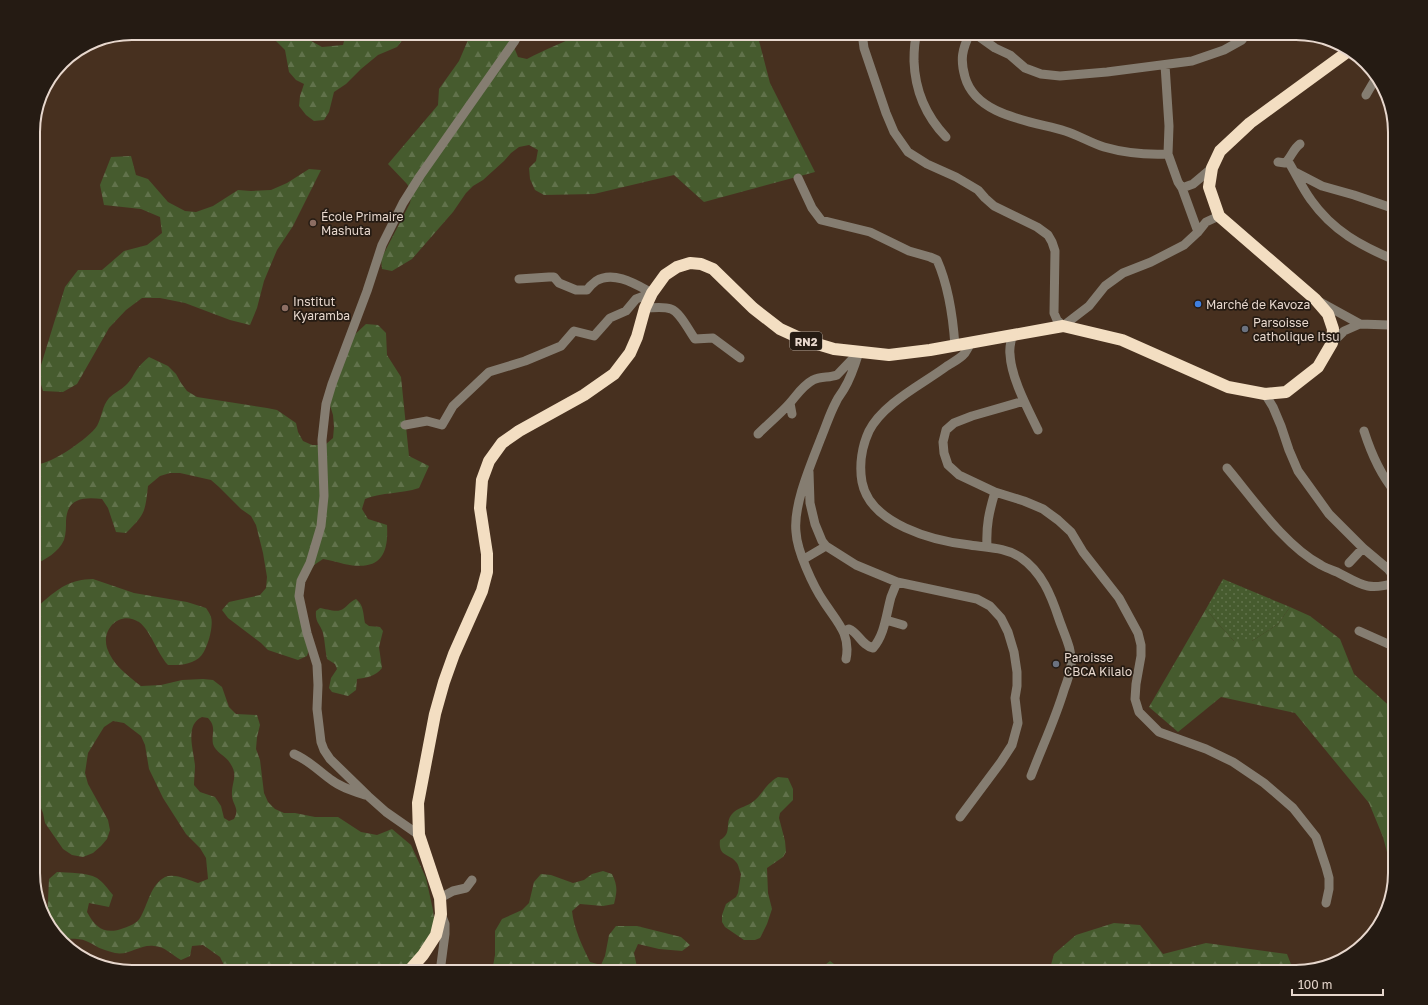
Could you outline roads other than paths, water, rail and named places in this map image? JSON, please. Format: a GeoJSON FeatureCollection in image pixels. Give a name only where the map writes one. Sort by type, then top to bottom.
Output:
{"type":"FeatureCollection","features":[{"type":"Feature","properties":{"kind":"highway"},"geometry":{"type":"LineString","coordinates":[[1332,343],[1333,329],[1328,314],[1315,299],[1219,216],[1209,187],[1212,168],[1220,151],[1250,123],[1344,54]]}},
{"type":"Feature","properties":{"kind":"highway","name":"RN2"},"geometry":{"type":"LineString","coordinates":[[414,965],[423,955],[436,935],[441,914],[440,898],[419,836],[418,803],[435,714],[454,654],[482,591],[487,572],[487,554],[480,508],[482,480],[489,461],[502,444],[519,430],[584,395],[614,374],[630,353],[637,337],[645,308],[652,293],[665,275],[676,267],[690,263],[701,264],[713,269],[753,308],[780,329],[804,340],[834,349],[859,352],[889,355],[930,350],[1063,326],[1122,340],[1228,387],[1265,394],[1286,392],[1318,367],[1332,343]]}},
{"type":"Feature","properties":{"kind":"street"},"geometry":{"type":"LineString","coordinates":[[419,836],[386,812],[330,760],[320,742],[317,710],[317,665],[307,633],[299,596],[301,581],[310,563],[321,526],[324,496],[322,440],[326,404],[382,245],[400,210],[443,142],[514,40]]}},
{"type":"Feature","properties":{"kind":"street"},"geometry":{"type":"LineString","coordinates":[[863,40],[864,48],[886,113],[894,132],[908,152],[927,164],[956,177],[978,190],[984,198],[994,206],[1037,227],[1048,235],[1055,251],[1054,313],[1057,320],[1063,326],[1089,306],[1105,286],[1123,273],[1151,262],[1184,245],[1206,222],[1219,216]]}},
{"type":"Feature","properties":{"kind":"street"},"geometry":{"type":"LineString","coordinates":[[916,40],[914,49],[916,87],[934,124],[946,137]]}},
{"type":"Feature","properties":{"kind":"street"},"geometry":{"type":"LineString","coordinates":[[967,40],[963,49],[962,66],[967,83],[975,96],[992,109],[1021,120],[1082,137],[1103,146],[1148,155],[1168,154]]}},
{"type":"Feature","properties":{"kind":"street"},"geometry":{"type":"LineString","coordinates":[[984,40],[995,48],[1010,55],[1025,68],[1041,74],[1060,76],[1165,66],[1192,61],[1224,50],[1242,40]]}},
{"type":"Feature","properties":{"kind":"street"},"geometry":{"type":"LineString","coordinates":[[1165,66],[1169,126],[1168,154],[1198,232]]}},
{"type":"Feature","properties":{"kind":"street"},"geometry":{"type":"LineString","coordinates":[[1366,95],[1373,83]]}},
{"type":"Feature","properties":{"kind":"street"},"geometry":{"type":"LineString","coordinates":[[1300,144],[1283,161],[1295,172],[1322,186],[1354,195],[1388,207]]}},
{"type":"Feature","properties":{"kind":"street"},"geometry":{"type":"LineString","coordinates":[[1182,188],[1193,184],[1212,168]]}},
{"type":"Feature","properties":{"kind":"street"},"geometry":{"type":"LineString","coordinates":[[1295,172],[1311,201],[1330,222],[1348,237],[1370,250],[1388,257]]}},
{"type":"Feature","properties":{"kind":"street"},"geometry":{"type":"LineString","coordinates":[[798,178],[812,208],[821,220],[870,232],[909,251],[937,260],[944,276],[953,317],[955,346]]}},
{"type":"Feature","properties":{"kind":"street"},"geometry":{"type":"LineString","coordinates":[[519,279],[554,277],[559,283],[576,290],[587,290],[596,281],[616,277],[630,281],[652,293]]}},
{"type":"Feature","properties":{"kind":"street"},"geometry":{"type":"LineString","coordinates":[[405,425],[427,421],[442,425],[452,406],[489,372],[525,361],[561,346],[574,331],[594,336],[610,318],[626,311],[636,299],[652,293]]}},
{"type":"Feature","properties":{"kind":"street"},"geometry":{"type":"LineString","coordinates":[[1315,299],[1360,324]]}},
{"type":"Feature","properties":{"kind":"street"},"geometry":{"type":"LineString","coordinates":[[645,308],[672,309],[677,313],[695,339],[713,338],[740,358]]}},
{"type":"Feature","properties":{"kind":"street"},"geometry":{"type":"LineString","coordinates":[[1332,343],[1344,331],[1360,324],[1388,325]]}},
{"type":"Feature","properties":{"kind":"street"},"geometry":{"type":"LineString","coordinates":[[1012,336],[1010,354],[1014,372],[1024,401],[1038,430]]}},
{"type":"Feature","properties":{"kind":"street"},"geometry":{"type":"LineString","coordinates":[[971,343],[964,354],[899,399],[879,417],[870,429],[864,443],[861,461],[861,476],[863,488],[868,497],[881,513],[896,524],[914,532],[934,538],[970,546],[987,546],[1002,550],[1019,557],[1030,565],[1039,575],[1052,598],[1068,644],[1071,656],[1071,666],[1057,714],[1031,776]]}},
{"type":"Feature","properties":{"kind":"street"},"geometry":{"type":"LineString","coordinates":[[758,434],[790,403],[802,388],[814,379],[837,375],[859,352]]}},
{"type":"Feature","properties":{"kind":"street"},"geometry":{"type":"LineString","coordinates":[[846,660],[847,644],[844,631],[824,602],[813,582],[799,548],[796,533],[796,517],[809,472],[836,401],[853,372],[859,352]]}},
{"type":"Feature","properties":{"kind":"street"},"geometry":{"type":"LineString","coordinates":[[1265,394],[1273,406],[1298,471],[1329,514],[1363,548],[1388,569]]}},
{"type":"Feature","properties":{"kind":"street"},"geometry":{"type":"LineString","coordinates":[[1024,401],[972,416],[954,423],[946,430],[943,442],[944,453],[948,465],[959,475],[995,492],[1043,509],[1071,532],[1083,552],[1119,598],[1138,633],[1141,645],[1141,656],[1135,699],[1139,712],[1160,732],[1206,748],[1233,762],[1264,783],[1292,808],[1316,837],[1329,878],[1329,889],[1326,903]]}},
{"type":"Feature","properties":{"kind":"street"},"geometry":{"type":"LineString","coordinates":[[790,403],[792,414]]}},
{"type":"Feature","properties":{"kind":"street"},"geometry":{"type":"LineString","coordinates":[[1364,431],[1370,450],[1388,482]]}},
{"type":"Feature","properties":{"kind":"street"},"geometry":{"type":"LineString","coordinates":[[1227,468],[1283,534],[1304,554],[1320,565],[1360,585],[1371,587],[1388,585]]}},
{"type":"Feature","properties":{"kind":"street"},"geometry":{"type":"LineString","coordinates":[[809,472],[810,503],[815,524],[826,546],[856,565],[897,582],[977,599],[990,606],[1001,618],[1008,632],[1014,652],[1017,672],[1015,698],[1018,723],[1012,745],[960,817]]}},
{"type":"Feature","properties":{"kind":"street"},"geometry":{"type":"LineString","coordinates":[[987,546],[988,512],[995,492]]}},
{"type":"Feature","properties":{"kind":"street"},"geometry":{"type":"LineString","coordinates":[[804,559],[826,546]]}},
{"type":"Feature","properties":{"kind":"street"},"geometry":{"type":"LineString","coordinates":[[1349,563],[1363,548]]}},
{"type":"Feature","properties":{"kind":"street"},"geometry":{"type":"LineString","coordinates":[[844,631],[849,629],[852,630],[865,644],[870,648],[873,648],[877,643],[886,620],[891,598],[897,582]]}},
{"type":"Feature","properties":{"kind":"street"},"geometry":{"type":"LineString","coordinates":[[886,620],[903,625]]}},
{"type":"Feature","properties":{"kind":"street"},"geometry":{"type":"LineString","coordinates":[[1359,631],[1388,644]]}},
{"type":"Feature","properties":{"kind":"street"},"geometry":{"type":"LineString","coordinates":[[294,754],[311,763],[330,779],[350,790],[368,796]]}},
{"type":"Feature","properties":{"kind":"street"},"geometry":{"type":"LineString","coordinates":[[440,898],[453,891],[466,888],[472,880]]}},
{"type":"Feature","properties":{"kind":"street"},"geometry":{"type":"LineString","coordinates":[[441,914],[445,924],[445,934],[441,965]]}},
{"type":"Feature","properties":{"kind":"place","name":"École Primaire Mashuta"},"geometry":{"type":"Point","coordinates":[313,223]}},
{"type":"Feature","properties":{"kind":"place","name":"Marché de Kavoza"},"geometry":{"type":"Point","coordinates":[1198,304]}},
{"type":"Feature","properties":{"kind":"place","name":"Institut Kyaramba"},"geometry":{"type":"Point","coordinates":[285,308]}},
{"type":"Feature","properties":{"kind":"place","name":"Parsoisse catholique Itsu"},"geometry":{"type":"Point","coordinates":[1245,329]}},
{"type":"Feature","properties":{"kind":"place","name":"Paroisse CBCA Kilalo"},"geometry":{"type":"Point","coordinates":[1056,664]}}]}
